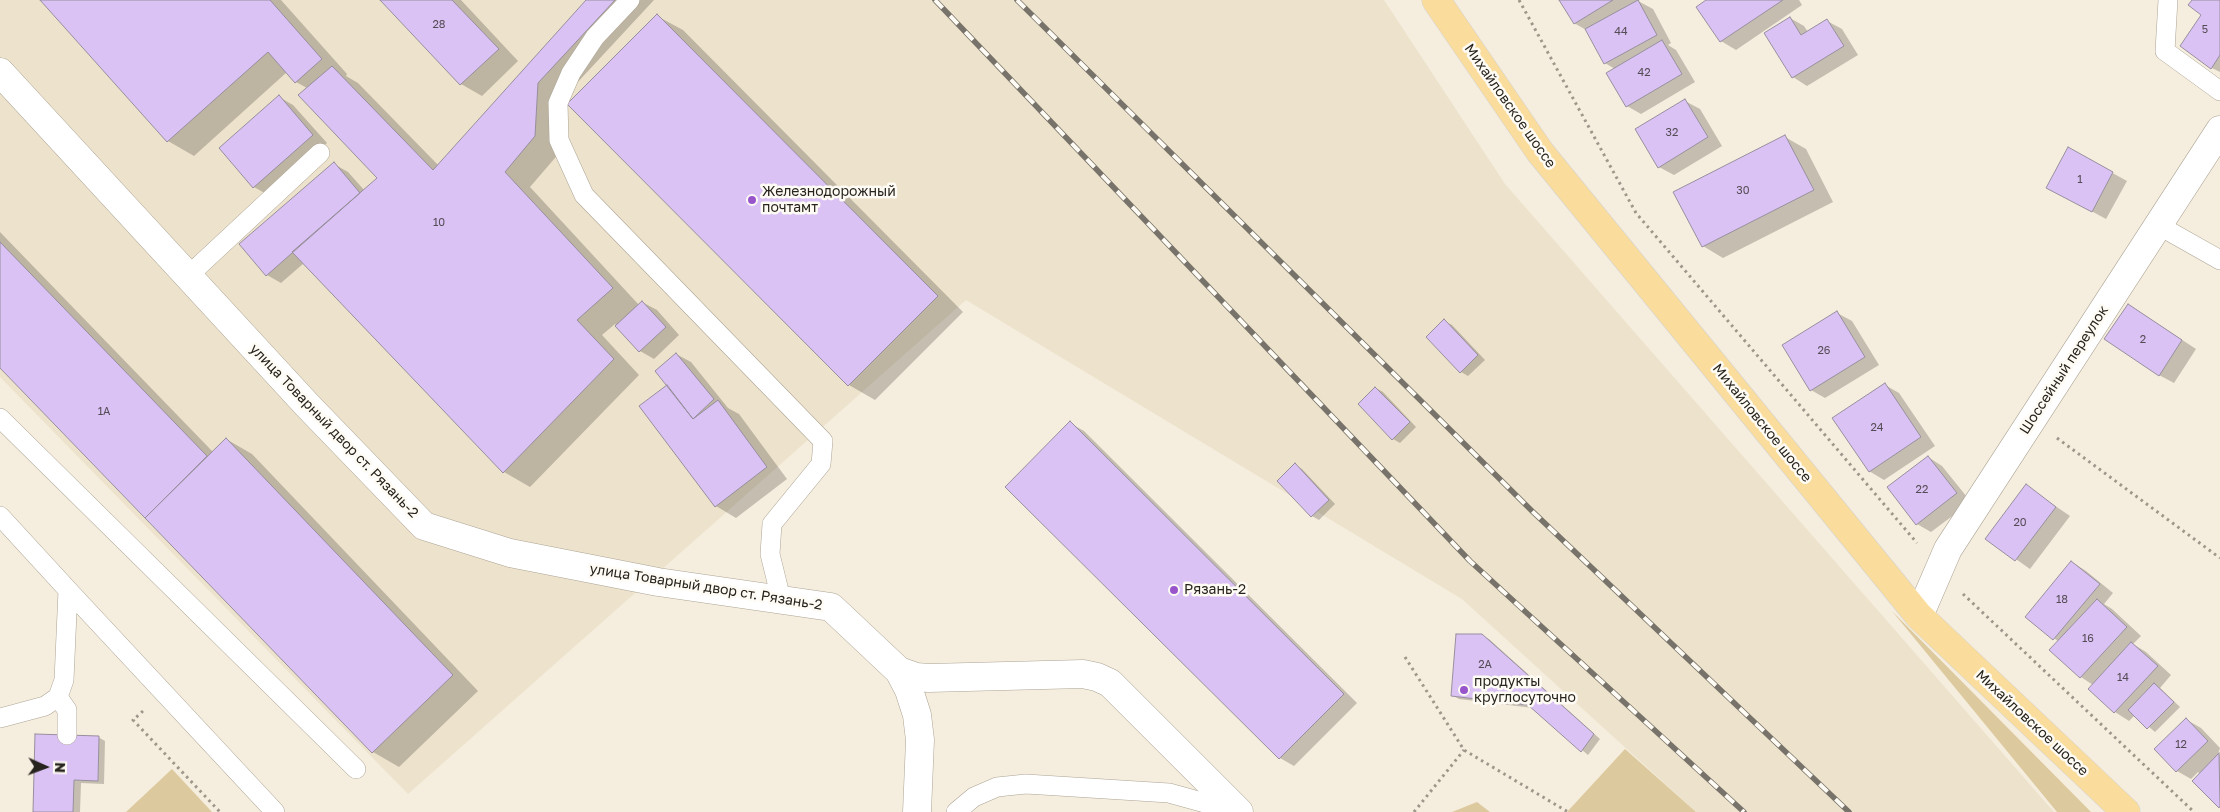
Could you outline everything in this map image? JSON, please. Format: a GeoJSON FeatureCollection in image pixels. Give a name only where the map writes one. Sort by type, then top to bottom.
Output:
{"type":"FeatureCollection","features":[{"type":"Feature","properties":{"kind":"main road","name":"Михайловское шоссе"},"geometry":{"type":"LineString","coordinates":[[1436,0],[1540,152],[1919,616],[2126,812]]}},
{"type":"Feature","properties":{"kind":"street","name":"улица Товарный двор ст. Рязань-2"},"geometry":{"type":"LineString","coordinates":[[0,72],[307,405],[424,526],[510,554],[658,582],[831,607],[899,671]]}},
{"type":"Feature","properties":{"kind":"street","name":"Шоссейный переулок"},"geometry":{"type":"LineString","coordinates":[[1919,616],[1948,549],[2220,130]]}},
{"type":"Feature","properties":{"kind":"street"},"geometry":{"type":"LineString","coordinates":[[899,671],[909,690],[917,715],[920,740],[917,812]]}},
{"type":"Feature","properties":{"kind":"street"},"geometry":{"type":"LineString","coordinates":[[899,671],[916,677],[930,678],[1083,674],[1097,677],[1110,683],[1239,812]]}},
{"type":"Feature","properties":{"kind":"lane"},"geometry":{"type":"LineString","coordinates":[[630,0],[595,36],[571,73],[558,103],[559,140],[584,195],[823,441],[821,464],[772,524],[770,554],[781,599]]}},
{"type":"Feature","properties":{"kind":"lane"},"geometry":{"type":"LineString","coordinates":[[2168,0],[2165,52],[2220,91]]}},
{"type":"Feature","properties":{"kind":"lane"},"geometry":{"type":"LineString","coordinates":[[188,276],[320,153]]}},
{"type":"Feature","properties":{"kind":"lane"},"geometry":{"type":"LineString","coordinates":[[2158,225],[2220,260]]}},
{"type":"Feature","properties":{"kind":"lane"},"geometry":{"type":"LineString","coordinates":[[0,418],[356,768]]}},
{"type":"Feature","properties":{"kind":"lane"},"geometry":{"type":"LineString","coordinates":[[0,516],[275,812]]}},
{"type":"Feature","properties":{"kind":"lane"},"geometry":{"type":"LineString","coordinates":[[0,718],[45,706],[58,697],[64,680],[68,590]]}},
{"type":"Feature","properties":{"kind":"lane"},"geometry":{"type":"LineString","coordinates":[[58,697],[66,706],[68,714],[67,735]]}},
{"type":"Feature","properties":{"kind":"lane"},"geometry":{"type":"LineString","coordinates":[[956,812],[974,797],[997,787],[1026,784],[1169,793],[1223,808],[1230,812]]}},
{"type":"Feature","properties":{"kind":"path"},"geometry":{"type":"LineString","coordinates":[[1519,0],[1636,213],[1922,549]]}},
{"type":"Feature","properties":{"kind":"path"},"geometry":{"type":"LineString","coordinates":[[2032,420],[2220,558]]}},
{"type":"Feature","properties":{"kind":"path"},"geometry":{"type":"LineString","coordinates":[[1962,593],[2194,812]]}},
{"type":"Feature","properties":{"kind":"path"},"geometry":{"type":"LineString","coordinates":[[1405,657],[1464,750],[1568,812]]}},
{"type":"Feature","properties":{"kind":"path"},"geometry":{"type":"LineString","coordinates":[[163,692],[133,720],[220,812]]}},
{"type":"Feature","properties":{"kind":"path"},"geometry":{"type":"LineString","coordinates":[[1414,812],[1464,750]]}},
{"type":"Feature","properties":{"kind":"shaded area"},"geometry":{"type":"Polygon","coordinates":[[[0,0],[1384,0],[1505,184],[2054,812],[1696,812],[1462,599],[966,300],[408,794],[0,377],[0,0]]]}},
{"type":"Feature","properties":{"kind":"shaded area"},"geometry":{"type":"Polygon","coordinates":[[[1892,611],[2091,812],[2057,812],[1892,611]]]}},
{"type":"Feature","properties":{"kind":"shaded area"},"geometry":{"type":"Polygon","coordinates":[[[1625,749],[1696,812],[1567,812],[1625,749]]]}},
{"type":"Feature","properties":{"kind":"shaded area"},"geometry":{"type":"Polygon","coordinates":[[[172,769],[212,812],[126,812],[172,769]]]}},
{"type":"Feature","properties":{"kind":"shaded area"},"geometry":{"type":"Polygon","coordinates":[[[1477,802],[1490,812],[1452,812],[1477,802]]]}},
{"type":"Feature","properties":{"kind":"building"},"geometry":{"type":"Polygon","coordinates":[[[40,0],[270,0],[322,59],[295,83],[268,52],[167,142],[40,0]]]}},
{"type":"Feature","properties":{"kind":"building"},"geometry":{"type":"Polygon","coordinates":[[[380,0],[452,0],[499,49],[460,85],[380,0]]]}},
{"type":"Feature","properties":{"kind":"building"},"geometry":{"type":"Polygon","coordinates":[[[586,0],[615,0],[538,83],[535,136],[505,172],[613,288],[577,320],[614,359],[503,473],[292,252],[377,178],[298,95],[332,66],[433,170],[586,0]]]}},
{"type":"Feature","properties":{"kind":"building"},"geometry":{"type":"Polygon","coordinates":[[[1559,0],[1613,0],[1574,24],[1559,0]]]}},
{"type":"Feature","properties":{"kind":"building"},"geometry":{"type":"Polygon","coordinates":[[[1638,0],[1657,35],[1604,64],[1585,29],[1638,0]]]}},
{"type":"Feature","properties":{"kind":"building"},"geometry":{"type":"Polygon","coordinates":[[[1706,0],[1783,0],[1720,42],[1696,7],[1706,0]]]}},
{"type":"Feature","properties":{"kind":"building"},"geometry":{"type":"Polygon","coordinates":[[[2192,0],[2220,0],[2220,55],[2211,69],[2180,46],[2201,15],[2188,5],[2192,0]]]}},
{"type":"Feature","properties":{"kind":"building","name":"Железнодорожный почтамт"},"geometry":{"type":"Polygon","coordinates":[[[657,14],[938,296],[848,386],[567,104],[657,14]]]}},
{"type":"Feature","properties":{"kind":"building"},"geometry":{"type":"Polygon","coordinates":[[[1790,17],[1801,35],[1827,19],[1844,46],[1792,78],[1764,33],[1790,17]]]}},
{"type":"Feature","properties":{"kind":"building"},"geometry":{"type":"Polygon","coordinates":[[[1662,40],[1682,74],[1626,107],[1606,73],[1662,40]]]}},
{"type":"Feature","properties":{"kind":"building"},"geometry":{"type":"Polygon","coordinates":[[[279,95],[313,135],[253,188],[219,148],[279,95]]]}},
{"type":"Feature","properties":{"kind":"building"},"geometry":{"type":"Polygon","coordinates":[[[1685,99],[1708,137],[1658,168],[1635,129],[1685,99]]]}},
{"type":"Feature","properties":{"kind":"building"},"geometry":{"type":"Polygon","coordinates":[[[1785,135],[1814,190],[1702,247],[1673,192],[1785,135]]]}},
{"type":"Feature","properties":{"kind":"building"},"geometry":{"type":"Polygon","coordinates":[[[2068,147],[2113,172],[2092,212],[2046,188],[2068,147]]]}},
{"type":"Feature","properties":{"kind":"building"},"geometry":{"type":"Polygon","coordinates":[[[334,162],[360,193],[266,276],[239,244],[334,162]]]}},
{"type":"Feature","properties":{"kind":"building"},"geometry":{"type":"Polygon","coordinates":[[[0,242],[207,456],[145,518],[0,368],[0,242]]]}},
{"type":"Feature","properties":{"kind":"building"},"geometry":{"type":"Polygon","coordinates":[[[642,301],[666,327],[639,352],[615,326],[642,301]]]}},
{"type":"Feature","properties":{"kind":"building"},"geometry":{"type":"Polygon","coordinates":[[[2128,304],[2182,340],[2159,376],[2104,339],[2128,304]]]}},
{"type":"Feature","properties":{"kind":"building"},"geometry":{"type":"Polygon","coordinates":[[[1837,311],[1865,357],[1810,391],[1782,345],[1837,311]]]}},
{"type":"Feature","properties":{"kind":"building"},"geometry":{"type":"Polygon","coordinates":[[[1444,319],[1478,355],[1460,373],[1426,337],[1444,319]]]}},
{"type":"Feature","properties":{"kind":"building"},"geometry":{"type":"Polygon","coordinates":[[[676,353],[714,399],[693,419],[655,371],[676,353]]]}},
{"type":"Feature","properties":{"kind":"building"},"geometry":{"type":"Polygon","coordinates":[[[1885,383],[1921,437],[1869,472],[1832,418],[1885,383]]]}},
{"type":"Feature","properties":{"kind":"building"},"geometry":{"type":"Polygon","coordinates":[[[667,385],[693,419],[718,400],[767,467],[715,507],[639,406],[667,385]]]}},
{"type":"Feature","properties":{"kind":"building"},"geometry":{"type":"Polygon","coordinates":[[[1375,387],[1410,422],[1392,440],[1358,404],[1375,387]]]}},
{"type":"Feature","properties":{"kind":"building","name":"Рязань-2"},"geometry":{"type":"Polygon","coordinates":[[[1070,421],[1344,694],[1279,759],[1005,487],[1070,421]]]}},
{"type":"Feature","properties":{"kind":"building"},"geometry":{"type":"Polygon","coordinates":[[[226,438],[453,675],[372,753],[145,518],[226,438]]]}},
{"type":"Feature","properties":{"kind":"building"},"geometry":{"type":"Polygon","coordinates":[[[1928,456],[1957,493],[1916,525],[1887,487],[1928,456]]]}},
{"type":"Feature","properties":{"kind":"building"},"geometry":{"type":"Polygon","coordinates":[[[1295,463],[1329,500],[1311,517],[1277,481],[1295,463]]]}},
{"type":"Feature","properties":{"kind":"building"},"geometry":{"type":"Polygon","coordinates":[[[2026,484],[2056,507],[2015,561],[1985,539],[2026,484]]]}},
{"type":"Feature","properties":{"kind":"building"},"geometry":{"type":"Polygon","coordinates":[[[2071,561],[2100,584],[2053,640],[2025,617],[2071,561]]]}},
{"type":"Feature","properties":{"kind":"building"},"geometry":{"type":"Polygon","coordinates":[[[2097,599],[2127,627],[2080,678],[2049,650],[2097,599]]]}},
{"type":"Feature","properties":{"kind":"building"},"geometry":{"type":"Polygon","coordinates":[[[1456,634],[1482,634],[1594,734],[1581,752],[1528,705],[1451,696],[1456,634]]]}},
{"type":"Feature","properties":{"kind":"building"},"geometry":{"type":"Polygon","coordinates":[[[2131,642],[2158,666],[2114,713],[2088,689],[2131,642]]]}},
{"type":"Feature","properties":{"kind":"building"},"geometry":{"type":"Polygon","coordinates":[[[2154,683],[2174,702],[2147,729],[2128,710],[2154,683]]]}},
{"type":"Feature","properties":{"kind":"building"},"geometry":{"type":"Polygon","coordinates":[[[2186,718],[2208,741],[2176,772],[2154,749],[2186,718]]]}},
{"type":"Feature","properties":{"kind":"building"},"geometry":{"type":"Polygon","coordinates":[[[35,734],[99,736],[98,781],[74,780],[73,812],[33,812],[35,734]]]}},
{"type":"Feature","properties":{"kind":"building"},"geometry":{"type":"Polygon","coordinates":[[[2219,753],[2220,806],[2219,808],[2192,781],[2219,753]]]}},
{"type":"Feature","properties":{"kind":"railway"},"geometry":{"type":"LineString","coordinates":[[935,0],[1470,561],[1744,812]]}},
{"type":"Feature","properties":{"kind":"railway"},"geometry":{"type":"LineString","coordinates":[[1017,0],[1532,511],[1849,812]]}},
{"type":"Feature","properties":{"kind":"place","name":"Железнодорожный почтамт"},"geometry":{"type":"Point","coordinates":[752,200]}},
{"type":"Feature","properties":{"kind":"place","name":"Рязань-2"},"geometry":{"type":"Point","coordinates":[1174,590]}},
{"type":"Feature","properties":{"kind":"place","name":"продукты круглосуточно"},"geometry":{"type":"Point","coordinates":[1464,690]}}]}
